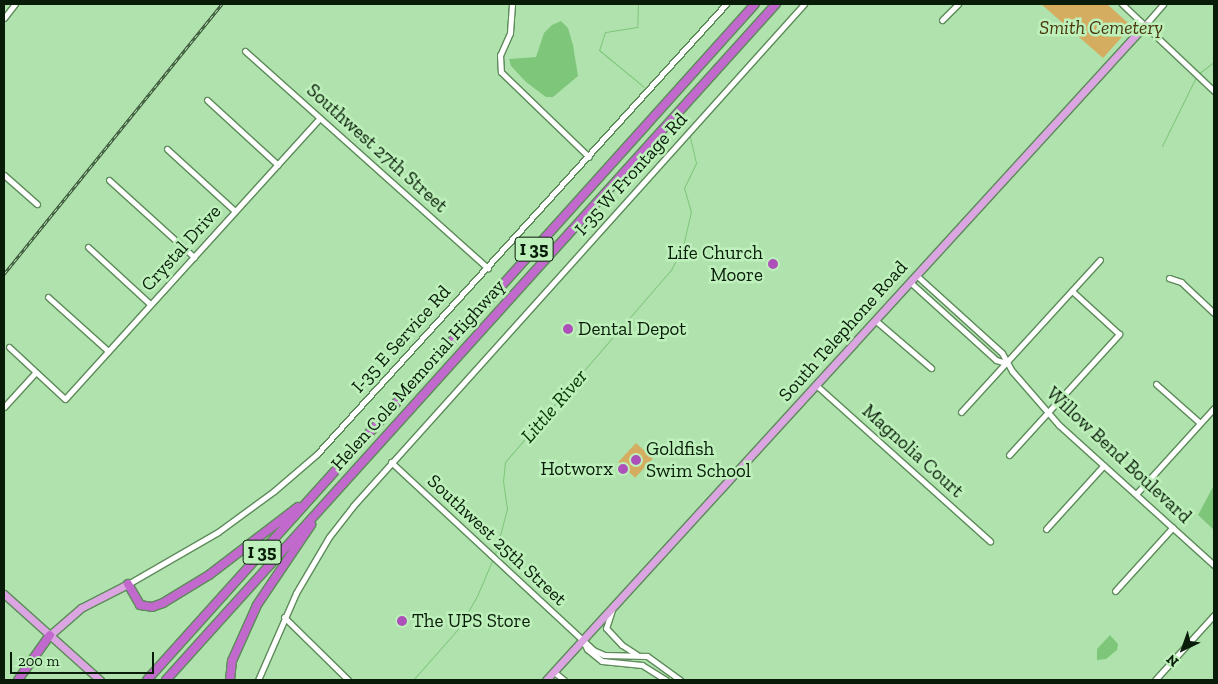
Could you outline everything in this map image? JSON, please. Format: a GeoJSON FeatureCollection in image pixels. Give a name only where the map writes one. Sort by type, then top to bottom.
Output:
{"type":"FeatureCollection","features":[{"type":"Feature","properties":{"kind":"highway","name":"Helen Cole Memorial Highway"},"geometry":{"type":"LineString","coordinates":[[147,680],[755,4]]}},
{"type":"Feature","properties":{"kind":"highway","name":"Helen Cole Memorial Highway"},"geometry":{"type":"LineString","coordinates":[[166,680],[776,4]]}},
{"type":"Feature","properties":{"kind":"highway"},"geometry":{"type":"LineString","coordinates":[[128,584],[140,605],[152,607],[163,603],[222,566],[313,495]]}},
{"type":"Feature","properties":{"kind":"highway"},"geometry":{"type":"LineString","coordinates":[[230,680],[232,661],[257,605],[324,504]]}},
{"type":"Feature","properties":{"kind":"highway"},"geometry":{"type":"LineString","coordinates":[[18,680],[50,636]]}},
{"type":"Feature","properties":{"kind":"main road","name":"South Telephone Road"},"geometry":{"type":"LineString","coordinates":[[546,680],[1145,25]]}},
{"type":"Feature","properties":{"kind":"main road","name":"I-35 E Service Rd"},"geometry":{"type":"LineString","coordinates":[[50,636],[81,608],[128,584]]}},
{"type":"Feature","properties":{"kind":"main road"},"geometry":{"type":"LineString","coordinates":[[4,594],[100,680]]}},
{"type":"Feature","properties":{"kind":"street"},"geometry":{"type":"LineString","coordinates":[[4,18],[15,4]]}},
{"type":"Feature","properties":{"kind":"street"},"geometry":{"type":"LineString","coordinates":[[512,4],[510,32],[500,55],[501,72],[589,156]]}},
{"type":"Feature","properties":{"kind":"street","name":"I-35 E Service Rd"},"geometry":{"type":"LineString","coordinates":[[128,584],[218,532],[302,467],[341,429],[726,4]]}},
{"type":"Feature","properties":{"kind":"street","name":"I-35 W Frontage Rd"},"geometry":{"type":"LineString","coordinates":[[258,680],[284,617],[329,537],[391,462],[804,4]]}},
{"type":"Feature","properties":{"kind":"street"},"geometry":{"type":"LineString","coordinates":[[942,20],[958,4]]}},
{"type":"Feature","properties":{"kind":"street"},"geometry":{"type":"LineString","coordinates":[[1122,4],[1214,91]]}},
{"type":"Feature","properties":{"kind":"street","name":"South Telephone Road"},"geometry":{"type":"LineString","coordinates":[[1145,25],[1163,4]]}},
{"type":"Feature","properties":{"kind":"street","name":"Southwest 27th Street"},"geometry":{"type":"LineString","coordinates":[[245,51],[488,268]]}},
{"type":"Feature","properties":{"kind":"street"},"geometry":{"type":"LineString","coordinates":[[207,100],[278,165]]}},
{"type":"Feature","properties":{"kind":"street","name":"Crystal Drive"},"geometry":{"type":"LineString","coordinates":[[36,372],[65,399],[320,118]]}},
{"type":"Feature","properties":{"kind":"street"},"geometry":{"type":"LineString","coordinates":[[167,149],[235,211]]}},
{"type":"Feature","properties":{"kind":"street"},"geometry":{"type":"LineString","coordinates":[[4,175],[36,204]]}},
{"type":"Feature","properties":{"kind":"street"},"geometry":{"type":"LineString","coordinates":[[109,180],[194,257]]}},
{"type":"Feature","properties":{"kind":"street"},"geometry":{"type":"LineString","coordinates":[[88,248],[150,304]]}},
{"type":"Feature","properties":{"kind":"street"},"geometry":{"type":"LineString","coordinates":[[961,412],[1100,260]]}},
{"type":"Feature","properties":{"kind":"street","name":"Willow Bend Boulevard"},"geometry":{"type":"LineString","coordinates":[[916,275],[1002,353],[1006,363],[1048,412],[1104,466],[1214,565]]}},
{"type":"Feature","properties":{"kind":"street"},"geometry":{"type":"LineString","coordinates":[[1169,278],[1181,282],[1214,313]]}},
{"type":"Feature","properties":{"kind":"street","name":"Willow Bend Boulevard"},"geometry":{"type":"LineString","coordinates":[[910,282],[996,360],[1006,363]]}},
{"type":"Feature","properties":{"kind":"street"},"geometry":{"type":"LineString","coordinates":[[1009,455],[1119,334],[1072,291]]}},
{"type":"Feature","properties":{"kind":"street"},"geometry":{"type":"LineString","coordinates":[[48,297],[108,351]]}},
{"type":"Feature","properties":{"kind":"street"},"geometry":{"type":"LineString","coordinates":[[875,320],[931,368]]}},
{"type":"Feature","properties":{"kind":"street"},"geometry":{"type":"LineString","coordinates":[[4,407],[36,372],[9,347]]}},
{"type":"Feature","properties":{"kind":"street"},"geometry":{"type":"LineString","coordinates":[[1156,384],[1200,423]]}},
{"type":"Feature","properties":{"kind":"street","name":"Magnolia Court"},"geometry":{"type":"LineString","coordinates":[[816,385],[990,541]]}},
{"type":"Feature","properties":{"kind":"street"},"geometry":{"type":"LineString","coordinates":[[1136,494],[1214,408]]}},
{"type":"Feature","properties":{"kind":"street","name":"Southwest 25th Street"},"geometry":{"type":"LineString","coordinates":[[391,462],[582,640]]}},
{"type":"Feature","properties":{"kind":"street"},"geometry":{"type":"LineString","coordinates":[[1046,529],[1104,466]]}},
{"type":"Feature","properties":{"kind":"street"},"geometry":{"type":"LineString","coordinates":[[1114,591],[1173,527]]}},
{"type":"Feature","properties":{"kind":"street"},"geometry":{"type":"LineString","coordinates":[[614,606],[606,628],[622,645],[639,655],[658,661],[680,680]]}},
{"type":"Feature","properties":{"kind":"street"},"geometry":{"type":"LineString","coordinates":[[1155,680],[1214,615]]}},
{"type":"Feature","properties":{"kind":"street"},"geometry":{"type":"LineString","coordinates":[[284,617],[348,680]]}},
{"type":"Feature","properties":{"kind":"street"},"geometry":{"type":"LineString","coordinates":[[582,640],[600,654],[639,655]]}},
{"type":"Feature","properties":{"kind":"street"},"geometry":{"type":"LineString","coordinates":[[582,640],[586,649],[602,661],[642,665],[666,680]]}},
{"type":"Feature","properties":{"kind":"street"},"geometry":{"type":"LineString","coordinates":[[554,672],[564,680]]}},
{"type":"Feature","properties":{"kind":"green space","name":"Smith Cemetery"},"geometry":{"type":"Polygon","coordinates":[[[1041,4],[1107,4],[1128,23],[1130,28],[1103,58],[1041,4]]]}},
{"type":"Feature","properties":{"kind":"green space","name":"Goldfish Swim School"},"geometry":{"type":"Polygon","coordinates":[[[636,443],[653,459],[635,478],[618,462],[636,443]]]}},
{"type":"Feature","properties":{"kind":"shaded area"},"geometry":{"type":"Polygon","coordinates":[[[561,21],[568,28],[578,76],[553,97],[546,97],[526,82],[511,66],[509,59],[536,57],[544,33],[552,25],[561,21]]]}},
{"type":"Feature","properties":{"kind":"shaded area"},"geometry":{"type":"Polygon","coordinates":[[[1214,485],[1214,530],[1198,515],[1214,485]]]}},
{"type":"Feature","properties":{"kind":"shaded area"},"geometry":{"type":"Polygon","coordinates":[[[1110,635],[1118,644],[1117,650],[1106,659],[1097,660],[1097,649],[1110,635]]]}},
{"type":"Feature","properties":{"kind":"waterway","name":"Little River"},"geometry":{"type":"LineString","coordinates":[[638,4],[637,27],[605,32],[599,50],[644,87]]}},
{"type":"Feature","properties":{"kind":"waterway"},"geometry":{"type":"LineString","coordinates":[[1198,74],[1214,62]]}},
{"type":"Feature","properties":{"kind":"waterway"},"geometry":{"type":"LineString","coordinates":[[1162,146],[1196,77]]}},
{"type":"Feature","properties":{"kind":"waterway","name":"Little River"},"geometry":{"type":"LineString","coordinates":[[495,554],[507,509],[503,481],[505,462],[671,270],[683,246],[691,212],[684,188],[696,163],[690,137]]}},
{"type":"Feature","properties":{"kind":"waterway","name":"Little River"},"geometry":{"type":"LineString","coordinates":[[413,680],[458,629],[477,596],[492,560]]}},
{"type":"Feature","properties":{"kind":"railway"},"geometry":{"type":"LineString","coordinates":[[4,274],[222,4]]}},
{"type":"Feature","properties":{"kind":"place","name":"Life Church Moore"},"geometry":{"type":"Point","coordinates":[773,264]}},
{"type":"Feature","properties":{"kind":"place","name":"Dental Depot"},"geometry":{"type":"Point","coordinates":[568,329]}},
{"type":"Feature","properties":{"kind":"place","name":"Goldfish Swim School"},"geometry":{"type":"Point","coordinates":[636,460]}},
{"type":"Feature","properties":{"kind":"place","name":"Hotworx"},"geometry":{"type":"Point","coordinates":[623,469]}},
{"type":"Feature","properties":{"kind":"place","name":"The UPS Store"},"geometry":{"type":"Point","coordinates":[402,621]}}]}
